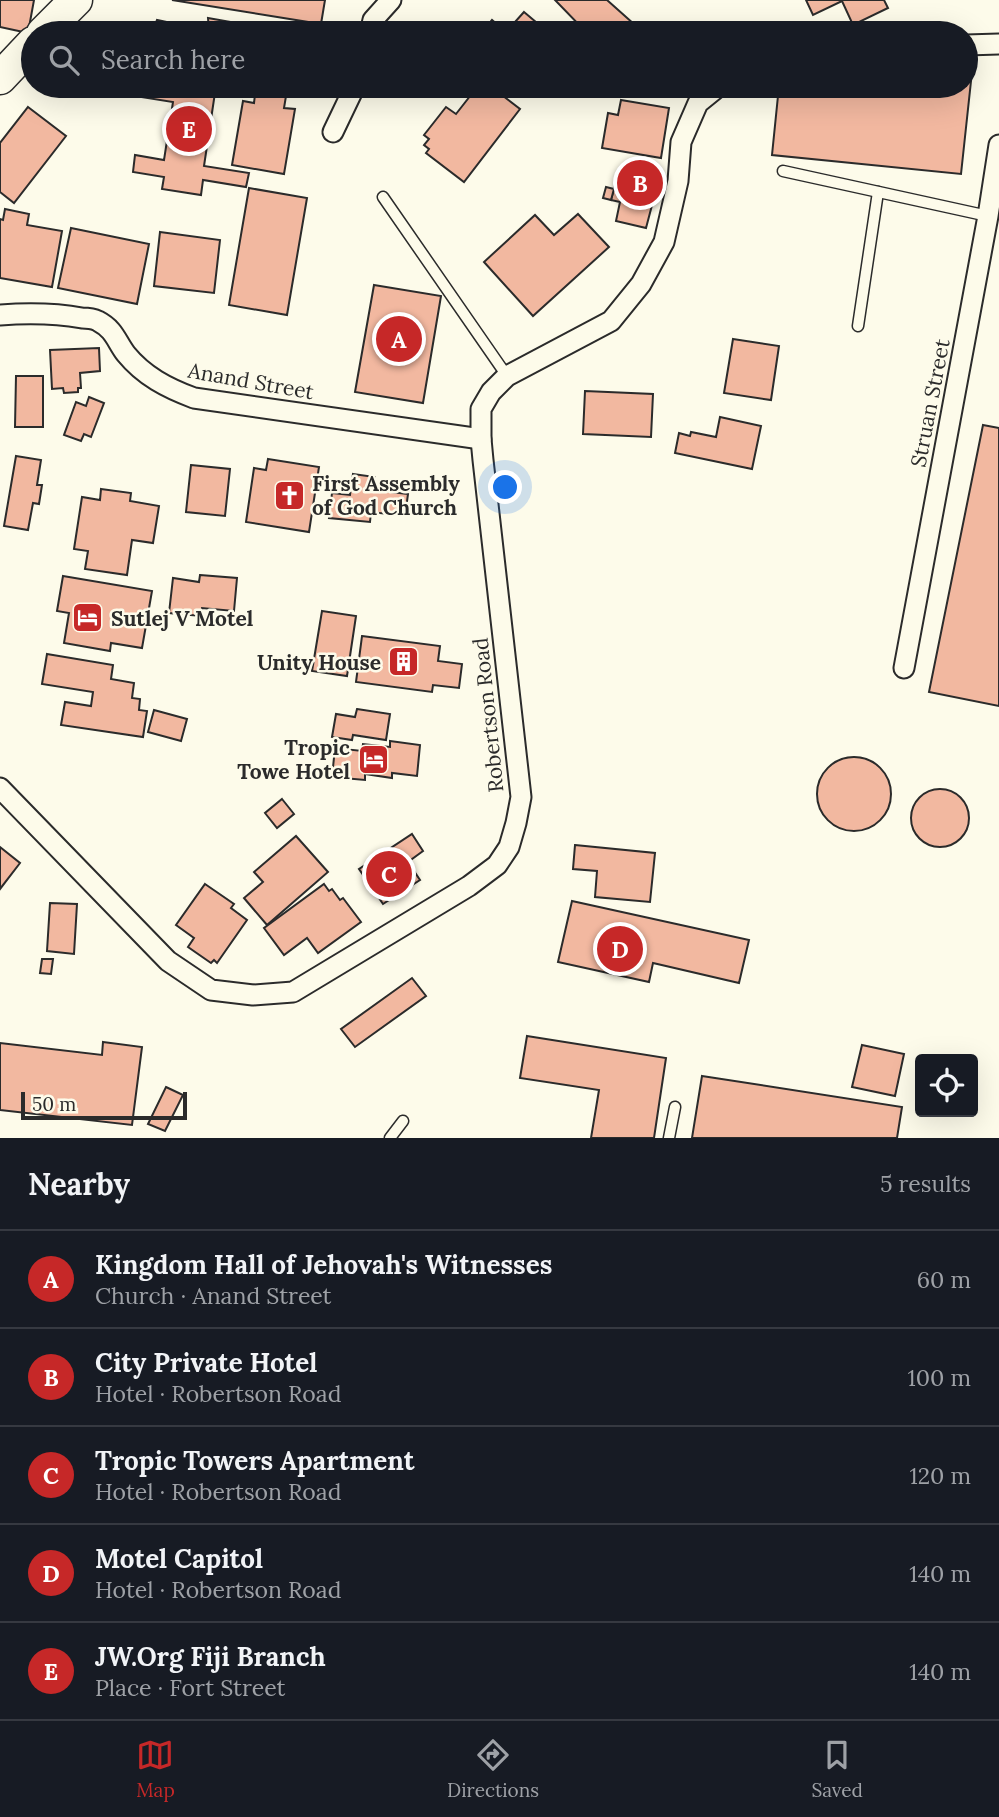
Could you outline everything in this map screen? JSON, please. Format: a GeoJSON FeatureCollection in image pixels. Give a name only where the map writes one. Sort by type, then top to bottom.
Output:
{"type":"FeatureCollection","features":[{"type":"Feature","properties":{"kind":"main road"},"geometry":{"type":"LineString","coordinates":[[55,21],[76,0]]}},
{"type":"Feature","properties":{"kind":"street"},"geometry":{"type":"LineString","coordinates":[[373,21],[391,0]]}},
{"type":"Feature","properties":{"kind":"street"},"geometry":{"type":"LineString","coordinates":[[978,45],[999,44]]}},
{"type":"Feature","properties":{"kind":"street"},"geometry":{"type":"LineString","coordinates":[[333,132],[349,98]]}},
{"type":"Feature","properties":{"kind":"street","name":"Robertson Road"},"geometry":{"type":"LineString","coordinates":[[0,788],[168,961],[211,990],[253,996],[293,992],[470,886],[497,865],[509,847],[521,797],[481,439],[481,409],[491,392],[507,376],[611,321],[641,284],[664,242],[678,181],[681,142],[698,103],[704,98]]}},
{"type":"Feature","properties":{"kind":"street","name":"Struan Street"},"geometry":{"type":"LineString","coordinates":[[904,668],[999,145]]}},
{"type":"Feature","properties":{"kind":"street","name":"Anand Street"},"geometry":{"type":"LineString","coordinates":[[0,315],[34,312],[97,320],[116,335],[125,353],[150,376],[168,388],[194,398],[481,439]]}},
{"type":"Feature","properties":{"kind":"lane"},"geometry":{"type":"LineString","coordinates":[[783,171],[988,216]]}},
{"type":"Feature","properties":{"kind":"lane"},"geometry":{"type":"LineString","coordinates":[[859,326],[878,192]]}},
{"type":"Feature","properties":{"kind":"lane"},"geometry":{"type":"LineString","coordinates":[[383,197],[507,376]]}},
{"type":"Feature","properties":{"kind":"lane"},"geometry":{"type":"LineString","coordinates":[[669,1138],[675,1107]]}},
{"type":"Feature","properties":{"kind":"lane"},"geometry":{"type":"LineString","coordinates":[[390,1138],[403,1121]]}},
{"type":"Feature","properties":{"kind":"building"},"geometry":{"type":"Polygon","coordinates":[[[0,0],[34,0],[30,21],[21,21],[21,32],[0,27],[0,0]]]}},
{"type":"Feature","properties":{"kind":"building"},"geometry":{"type":"Polygon","coordinates":[[[172,0],[325,0],[322,21],[302,21],[172,0]]]}},
{"type":"Feature","properties":{"kind":"building"},"geometry":{"type":"Polygon","coordinates":[[[555,0],[607,0],[631,21],[575,21],[555,0]]]}},
{"type":"Feature","properties":{"kind":"building"},"geometry":{"type":"Polygon","coordinates":[[[806,0],[884,0],[888,8],[861,21],[851,21],[842,1],[813,15],[806,0]]]}},
{"type":"Feature","properties":{"kind":"building"},"geometry":{"type":"Polygon","coordinates":[[[524,12],[535,21],[516,21],[524,12]]]}},
{"type":"Feature","properties":{"kind":"building"},"geometry":{"type":"Polygon","coordinates":[[[147,98],[214,98],[204,166],[249,173],[246,187],[203,180],[201,195],[162,189],[164,177],[133,172],[135,155],[164,160],[173,102],[147,98]]]}},
{"type":"Feature","properties":{"kind":"building"},"geometry":{"type":"Polygon","coordinates":[[[255,98],[286,98],[284,108],[295,109],[284,174],[232,165],[243,101],[254,103],[255,98]]]}},
{"type":"Feature","properties":{"kind":"building"},"geometry":{"type":"Polygon","coordinates":[[[469,98],[506,98],[520,109],[464,182],[426,153],[429,149],[424,145],[429,139],[424,135],[446,107],[456,114],[469,98]]]}},
{"type":"Feature","properties":{"kind":"building"},"geometry":{"type":"Polygon","coordinates":[[[778,98],[969,98],[961,174],[772,155],[778,98]]]}},
{"type":"Feature","properties":{"kind":"building"},"geometry":{"type":"Polygon","coordinates":[[[621,100],[669,108],[661,158],[602,148],[608,113],[618,115],[621,100]]]}},
{"type":"Feature","properties":{"kind":"building"},"geometry":{"type":"Polygon","coordinates":[[[28,107],[66,136],[14,203],[0,192],[0,143],[28,107]]]}},
{"type":"Feature","properties":{"kind":"building"},"geometry":{"type":"Polygon","coordinates":[[[632,164],[661,171],[646,228],[616,221],[620,202],[611,200],[618,173],[630,175],[632,164]]]}},
{"type":"Feature","properties":{"kind":"building"},"geometry":{"type":"Polygon","coordinates":[[[606,187],[614,189],[611,200],[603,198],[606,187]]]}},
{"type":"Feature","properties":{"kind":"building"},"geometry":{"type":"Polygon","coordinates":[[[249,188],[307,198],[287,315],[229,305],[249,188]]]}},
{"type":"Feature","properties":{"kind":"building"},"geometry":{"type":"Polygon","coordinates":[[[5,209],[29,214],[27,225],[62,231],[52,287],[0,278],[0,219],[3,220],[5,209]]]}},
{"type":"Feature","properties":{"kind":"building"},"geometry":{"type":"Polygon","coordinates":[[[578,214],[609,247],[533,316],[484,262],[535,215],[554,235],[578,214]]]}},
{"type":"Feature","properties":{"kind":"building"},"geometry":{"type":"Polygon","coordinates":[[[71,228],[149,244],[137,304],[58,288],[71,228]]]}},
{"type":"Feature","properties":{"kind":"building"},"geometry":{"type":"Polygon","coordinates":[[[160,232],[220,240],[214,293],[154,286],[160,232]]]}},
{"type":"Feature","properties":{"kind":"building"},"geometry":{"type":"Polygon","coordinates":[[[374,285],[441,296],[423,403],[355,392],[374,285]]]}},
{"type":"Feature","properties":{"kind":"building"},"geometry":{"type":"Polygon","coordinates":[[[733,339],[779,346],[771,400],[724,393],[733,339]]]}},
{"type":"Feature","properties":{"kind":"building"},"geometry":{"type":"Polygon","coordinates":[[[99,348],[100,371],[80,373],[81,388],[78,388],[78,392],[64,393],[63,388],[52,389],[50,350],[99,348]]]}},
{"type":"Feature","properties":{"kind":"building"},"geometry":{"type":"Polygon","coordinates":[[[16,376],[43,376],[43,427],[15,427],[16,376]]]}},
{"type":"Feature","properties":{"kind":"building"},"geometry":{"type":"Polygon","coordinates":[[[585,391],[653,394],[651,437],[583,434],[585,391]]]}},
{"type":"Feature","properties":{"kind":"building"},"geometry":{"type":"Polygon","coordinates":[[[89,397],[104,403],[91,437],[84,434],[81,441],[64,435],[76,402],[86,406],[89,397]]]}},
{"type":"Feature","properties":{"kind":"building"},"geometry":{"type":"Polygon","coordinates":[[[720,417],[761,426],[752,469],[675,453],[679,433],[690,436],[691,432],[716,437],[720,417]]]}},
{"type":"Feature","properties":{"kind":"building"},"geometry":{"type":"Polygon","coordinates":[[[983,425],[999,428],[999,706],[929,692],[983,425]]]}},
{"type":"Feature","properties":{"kind":"building"},"geometry":{"type":"Polygon","coordinates":[[[16,456],[41,460],[37,485],[42,485],[39,504],[33,503],[28,530],[4,526],[16,456]]]}},
{"type":"Feature","properties":{"kind":"building"},"geometry":{"type":"Polygon","coordinates":[[[268,459],[319,467],[309,532],[246,522],[254,468],[266,470],[268,459]]]}},
{"type":"Feature","properties":{"kind":"building"},"geometry":{"type":"Polygon","coordinates":[[[191,465],[230,469],[225,516],[186,512],[191,465]]]}},
{"type":"Feature","properties":{"kind":"building"},"geometry":{"type":"Polygon","coordinates":[[[353,474],[375,477],[374,490],[408,494],[405,516],[371,512],[370,522],[329,518],[332,493],[350,495],[353,474]]]}},
{"type":"Feature","properties":{"kind":"building"},"geometry":{"type":"Polygon","coordinates":[[[101,489],[131,493],[130,501],[159,506],[153,543],[132,540],[127,575],[85,569],[88,551],[74,549],[82,497],[100,500],[101,489]]]}},
{"type":"Feature","properties":{"kind":"building"},"geometry":{"type":"Polygon","coordinates":[[[200,575],[237,578],[234,611],[202,608],[201,616],[169,613],[173,578],[199,582],[200,575]]]}},
{"type":"Feature","properties":{"kind":"building"},"geometry":{"type":"Polygon","coordinates":[[[63,576],[152,591],[142,648],[111,643],[110,651],[64,643],[69,613],[57,611],[63,576]]]}},
{"type":"Feature","properties":{"kind":"building"},"geometry":{"type":"Polygon","coordinates":[[[322,611],[356,616],[347,676],[312,671],[322,611]]]}},
{"type":"Feature","properties":{"kind":"building","name":"Unity House"},"geometry":{"type":"Polygon","coordinates":[[[362,636],[440,646],[438,661],[462,664],[459,688],[433,685],[432,692],[356,682],[362,636]]]}},
{"type":"Feature","properties":{"kind":"building"},"geometry":{"type":"Polygon","coordinates":[[[47,654],[113,665],[111,679],[134,683],[132,698],[140,699],[139,710],[147,711],[143,737],[61,725],[65,702],[91,706],[93,692],[42,684],[47,654]]]}},
{"type":"Feature","properties":{"kind":"building"},"geometry":{"type":"Polygon","coordinates":[[[357,709],[390,714],[386,740],[353,735],[352,740],[332,737],[336,714],[355,717],[357,709]]]}},
{"type":"Feature","properties":{"kind":"building"},"geometry":{"type":"Polygon","coordinates":[[[154,710],[187,719],[181,741],[148,732],[154,710]]]}},
{"type":"Feature","properties":{"kind":"building"},"geometry":{"type":"Polygon","coordinates":[[[390,741],[420,745],[417,776],[392,773],[392,778],[365,774],[365,780],[332,777],[335,748],[362,751],[363,744],[390,747],[390,741]]]}},
{"type":"Feature","properties":{"kind":"building"},"geometry":{"type":"Polygon","coordinates":[[[854,757],[868,760],[880,768],[888,780],[891,794],[888,808],[880,820],[868,828],[854,831],[840,828],[828,820],[820,808],[817,794],[820,780],[828,768],[840,760],[854,757]]]}},
{"type":"Feature","properties":{"kind":"building"},"geometry":{"type":"Polygon","coordinates":[[[940,789],[951,791],[964,802],[969,818],[967,829],[956,842],[940,847],[929,845],[916,834],[911,818],[913,807],[924,794],[940,789]]]}},
{"type":"Feature","properties":{"kind":"building"},"geometry":{"type":"Polygon","coordinates":[[[282,799],[294,814],[277,828],[265,813],[282,799]]]}},
{"type":"Feature","properties":{"kind":"building"},"geometry":{"type":"Polygon","coordinates":[[[412,834],[423,851],[408,862],[420,880],[383,904],[359,869],[412,834]]]}},
{"type":"Feature","properties":{"kind":"building"},"geometry":{"type":"Polygon","coordinates":[[[296,836],[328,872],[267,925],[244,898],[263,882],[254,872],[296,836]]]}},
{"type":"Feature","properties":{"kind":"building"},"geometry":{"type":"Polygon","coordinates":[[[575,845],[655,853],[650,902],[595,897],[597,871],[573,869],[575,845]]]}},
{"type":"Feature","properties":{"kind":"building"},"geometry":{"type":"Polygon","coordinates":[[[0,847],[20,863],[0,889],[0,847]]]}},
{"type":"Feature","properties":{"kind":"building"},"geometry":{"type":"Polygon","coordinates":[[[205,884],[234,904],[231,908],[247,920],[217,963],[214,960],[211,963],[188,947],[194,938],[176,925],[205,884]]]}},
{"type":"Feature","properties":{"kind":"building"},"geometry":{"type":"Polygon","coordinates":[[[324,884],[329,891],[332,889],[340,900],[343,898],[361,922],[318,953],[307,938],[284,955],[264,928],[324,884]]]}},
{"type":"Feature","properties":{"kind":"building"},"geometry":{"type":"Polygon","coordinates":[[[572,901],[749,940],[739,983],[653,963],[649,982],[558,962],[572,901]]]}},
{"type":"Feature","properties":{"kind":"building"},"geometry":{"type":"Polygon","coordinates":[[[50,903],[77,904],[74,954],[47,951],[50,903]]]}},
{"type":"Feature","properties":{"kind":"building"},"geometry":{"type":"Polygon","coordinates":[[[42,959],[53,959],[51,974],[40,973],[42,959]]]}},
{"type":"Feature","properties":{"kind":"building"},"geometry":{"type":"Polygon","coordinates":[[[412,978],[426,996],[355,1047],[341,1029],[412,978]]]}},
{"type":"Feature","properties":{"kind":"building"},"geometry":{"type":"Polygon","coordinates":[[[527,1036],[666,1058],[654,1138],[591,1138],[599,1090],[520,1078],[527,1036]]]}},
{"type":"Feature","properties":{"kind":"building"},"geometry":{"type":"Polygon","coordinates":[[[103,1042],[142,1047],[132,1125],[0,1110],[0,1043],[102,1055],[103,1042]]]}},
{"type":"Feature","properties":{"kind":"building"},"geometry":{"type":"Polygon","coordinates":[[[862,1045],[904,1054],[895,1096],[852,1087],[862,1045]]]}},
{"type":"Feature","properties":{"kind":"building"},"geometry":{"type":"Polygon","coordinates":[[[702,1076],[902,1107],[897,1138],[692,1138],[702,1076]]]}},
{"type":"Feature","properties":{"kind":"building"},"geometry":{"type":"Polygon","coordinates":[[[166,1087],[183,1095],[165,1131],[148,1124],[166,1087]]]}},
{"type":"Feature","properties":{"kind":"place","name":"JW.Org Fiji Branch"},"geometry":{"type":"Point","coordinates":[189,129]}},
{"type":"Feature","properties":{"kind":"place","name":"City Private Hotel"},"geometry":{"type":"Point","coordinates":[640,183]}},
{"type":"Feature","properties":{"kind":"place","name":"Kingdom Hall of Jehovah's Witnesses"},"geometry":{"type":"Point","coordinates":[399,339]}},
{"type":"Feature","properties":{"kind":"place","name":"First Assembly of God Church"},"geometry":{"type":"Point","coordinates":[289,495]}},
{"type":"Feature","properties":{"kind":"place","name":"Sutlej V Motel"},"geometry":{"type":"Point","coordinates":[88,618]}},
{"type":"Feature","properties":{"kind":"place","name":"Unity House"},"geometry":{"type":"Point","coordinates":[404,662]}},
{"type":"Feature","properties":{"kind":"place","name":"Tropic Towe Hotel"},"geometry":{"type":"Point","coordinates":[373,759]}},
{"type":"Feature","properties":{"kind":"place","name":"Tropic Towers Apartment"},"geometry":{"type":"Point","coordinates":[389,874]}},
{"type":"Feature","properties":{"kind":"place","name":"Motel Capitol"},"geometry":{"type":"Point","coordinates":[620,949]}}]}
